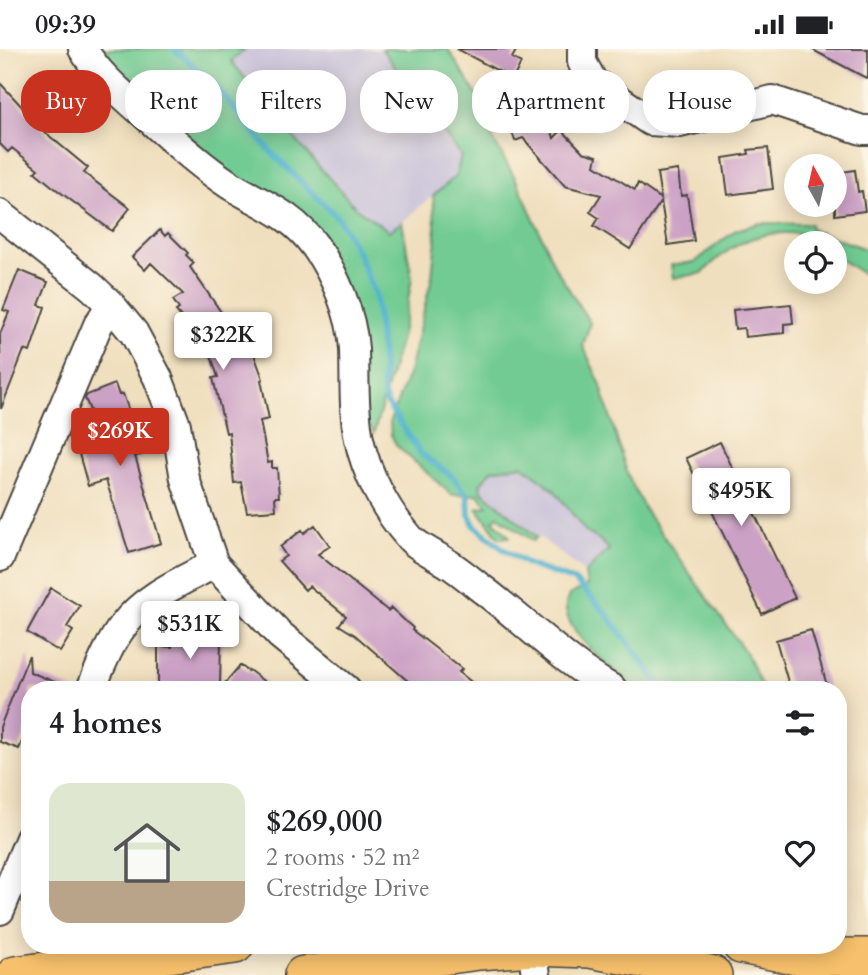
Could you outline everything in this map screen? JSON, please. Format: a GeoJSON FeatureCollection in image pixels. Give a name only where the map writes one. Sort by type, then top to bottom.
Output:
{"type":"FeatureCollection","features":[{"type":"Feature","properties":{"kind":"main road"},"geometry":{"type":"LineString","coordinates":[[15,975],[127,954]]}},
{"type":"Feature","properties":{"kind":"main road"},"geometry":{"type":"LineString","coordinates":[[303,975],[457,954]]}},
{"type":"Feature","properties":{"kind":"main road"},"geometry":{"type":"LineString","coordinates":[[512,954],[534,956]]}},
{"type":"Feature","properties":{"kind":"main road"},"geometry":{"type":"LineString","coordinates":[[616,954],[713,975]]}},
{"type":"Feature","properties":{"kind":"main road"},"geometry":{"type":"LineString","coordinates":[[787,954],[802,957],[868,957]]}},
{"type":"Feature","properties":{"kind":"street"},"geometry":{"type":"LineString","coordinates":[[83,49],[90,62],[110,83],[197,162],[232,186],[274,207],[296,225],[314,246],[332,275],[350,327],[354,347],[353,393],[360,442],[382,502],[411,540],[456,569],[601,681]]}},
{"type":"Feature","properties":{"kind":"street"},"geometry":{"type":"LineString","coordinates":[[582,49],[582,62],[593,82],[650,121],[680,123],[772,100],[868,130]]}},
{"type":"Feature","properties":{"kind":"street"},"geometry":{"type":"LineString","coordinates":[[0,213],[92,286],[134,333],[158,378],[176,425],[185,479],[214,564],[280,635],[336,681]]}},
{"type":"Feature","properties":{"kind":"street"},"geometry":{"type":"LineString","coordinates":[[0,557],[98,325],[111,305]]}},
{"type":"Feature","properties":{"kind":"street"},"geometry":{"type":"LineString","coordinates":[[94,681],[102,661],[124,625],[156,595],[214,564]]}},
{"type":"Feature","properties":{"kind":"street"},"geometry":{"type":"LineString","coordinates":[[0,910],[21,860]]}},
{"type":"Feature","properties":{"kind":"shaded area"},"geometry":{"type":"Polygon","coordinates":[[[245,49],[382,49],[398,70],[360,70],[360,133],[444,133],[461,156],[456,176],[389,231],[356,208],[290,133],[346,133],[346,70],[238,70],[230,60],[245,49]]]}},
{"type":"Feature","properties":{"kind":"shaded area"},"geometry":{"type":"Polygon","coordinates":[[[522,465],[554,490],[586,532],[610,549],[585,573],[482,491],[480,485],[492,470],[522,465]]]}},
{"type":"Feature","properties":{"kind":"green space"},"geometry":{"type":"Polygon","coordinates":[[[91,49],[245,49],[231,61],[238,70],[236,70],[236,133],[291,133],[356,208],[389,231],[402,222],[412,278],[402,334],[374,433],[367,423],[332,259],[184,133],[222,133],[222,70],[125,70],[125,80],[91,49]]]}},
{"type":"Feature","properties":{"kind":"green space"},"geometry":{"type":"Polygon","coordinates":[[[382,49],[448,49],[472,88],[472,133],[490,133],[518,183],[555,267],[590,323],[583,346],[600,383],[628,476],[645,510],[746,653],[759,681],[628,681],[593,652],[573,628],[567,616],[566,604],[569,595],[587,586],[585,573],[609,549],[586,532],[554,490],[522,465],[492,470],[480,484],[482,491],[537,537],[533,541],[498,516],[493,520],[510,537],[499,538],[477,508],[488,506],[478,494],[452,495],[397,446],[391,435],[390,421],[409,372],[432,277],[436,238],[433,196],[456,176],[461,156],[444,133],[458,133],[458,70],[398,70],[382,49]]]}},
{"type":"Feature","properties":{"kind":"green space"},"geometry":{"type":"Polygon","coordinates":[[[760,223],[810,224],[811,229],[816,231],[784,231],[758,236],[723,254],[703,273],[673,278],[671,265],[695,262],[736,230],[760,223]]]}},
{"type":"Feature","properties":{"kind":"green space"},"geometry":{"type":"Polygon","coordinates":[[[847,242],[868,250],[868,277],[847,264],[847,242]]]}},
{"type":"Feature","properties":{"kind":"building"},"geometry":{"type":"Polygon","coordinates":[[[457,49],[517,49],[512,58],[521,63],[518,70],[496,70],[457,49]]]}},
{"type":"Feature","properties":{"kind":"building"},"geometry":{"type":"Polygon","coordinates":[[[811,49],[868,49],[868,79],[811,49]]]}},
{"type":"Feature","properties":{"kind":"building"},"geometry":{"type":"Polygon","coordinates":[[[0,83],[21,106],[21,133],[46,133],[88,168],[84,173],[130,208],[112,231],[35,172],[38,169],[12,148],[8,152],[0,144],[0,83]]]}},
{"type":"Feature","properties":{"kind":"building"},"geometry":{"type":"Polygon","coordinates":[[[512,133],[552,133],[554,138],[559,133],[565,133],[583,152],[597,156],[595,165],[635,190],[638,183],[661,199],[657,173],[678,170],[681,196],[687,195],[694,241],[668,245],[661,201],[630,249],[594,226],[599,218],[590,212],[601,195],[565,186],[523,138],[515,141],[512,133]]]}},
{"type":"Feature","properties":{"kind":"building"},"geometry":{"type":"Polygon","coordinates":[[[768,148],[773,189],[728,195],[723,158],[749,154],[748,150],[768,148]]]}},
{"type":"Feature","properties":{"kind":"building"},"geometry":{"type":"Polygon","coordinates":[[[855,170],[858,192],[862,191],[865,211],[847,213],[847,171],[855,170]]]}},
{"type":"Feature","properties":{"kind":"building"},"geometry":{"type":"Polygon","coordinates":[[[160,230],[165,236],[168,233],[188,253],[186,255],[194,263],[190,267],[239,338],[247,335],[263,379],[261,380],[269,419],[260,421],[268,463],[272,462],[272,468],[277,468],[279,497],[275,497],[276,510],[247,512],[241,482],[234,483],[229,432],[226,433],[213,378],[218,377],[205,338],[201,341],[176,311],[179,309],[173,300],[183,294],[151,263],[145,270],[132,257],[160,230]]]}},
{"type":"Feature","properties":{"kind":"building"},"geometry":{"type":"Polygon","coordinates":[[[19,270],[48,282],[39,305],[45,307],[30,352],[24,350],[1,409],[0,334],[9,312],[3,310],[19,270]]]}},
{"type":"Feature","properties":{"kind":"building"},"geometry":{"type":"Polygon","coordinates":[[[791,304],[793,323],[784,324],[784,333],[745,337],[744,328],[735,329],[733,310],[791,304]]]}},
{"type":"Feature","properties":{"kind":"building"},"geometry":{"type":"Polygon","coordinates":[[[115,384],[119,395],[123,394],[142,455],[135,456],[161,543],[129,553],[106,480],[88,486],[79,454],[104,446],[85,398],[115,384]]]}},
{"type":"Feature","properties":{"kind":"building"},"geometry":{"type":"Polygon","coordinates":[[[720,442],[795,598],[762,614],[686,458],[720,442]]]}},
{"type":"Feature","properties":{"kind":"building"},"geometry":{"type":"Polygon","coordinates":[[[315,525],[330,546],[318,554],[388,611],[391,608],[413,628],[412,630],[462,669],[459,672],[470,681],[408,681],[355,635],[339,625],[346,616],[309,586],[305,590],[279,561],[286,556],[280,547],[302,530],[304,533],[315,525]]]}},
{"type":"Feature","properties":{"kind":"building"},"geometry":{"type":"Polygon","coordinates":[[[51,588],[80,606],[67,627],[73,631],[60,652],[27,632],[51,588]]]}},
{"type":"Feature","properties":{"kind":"building"},"geometry":{"type":"Polygon","coordinates":[[[172,629],[189,629],[189,637],[202,637],[202,640],[221,640],[220,681],[158,681],[158,646],[172,647],[172,629]]]}},
{"type":"Feature","properties":{"kind":"building"},"geometry":{"type":"Polygon","coordinates":[[[811,630],[826,681],[788,681],[776,640],[811,630]]]}},
{"type":"Feature","properties":{"kind":"building"},"geometry":{"type":"Polygon","coordinates":[[[29,655],[30,672],[52,681],[21,681],[19,749],[0,742],[0,727],[29,655]]]}},
{"type":"Feature","properties":{"kind":"building"},"geometry":{"type":"Polygon","coordinates":[[[240,665],[263,681],[227,681],[240,665]]]}},
{"type":"Feature","properties":{"kind":"waterway"},"geometry":{"type":"LineString","coordinates":[[174,49],[210,80],[271,152],[339,219],[358,253],[375,294],[386,402],[421,454],[452,476],[468,496],[469,514],[474,525],[503,549],[529,565],[575,581],[606,613],[657,681]]}}]}
